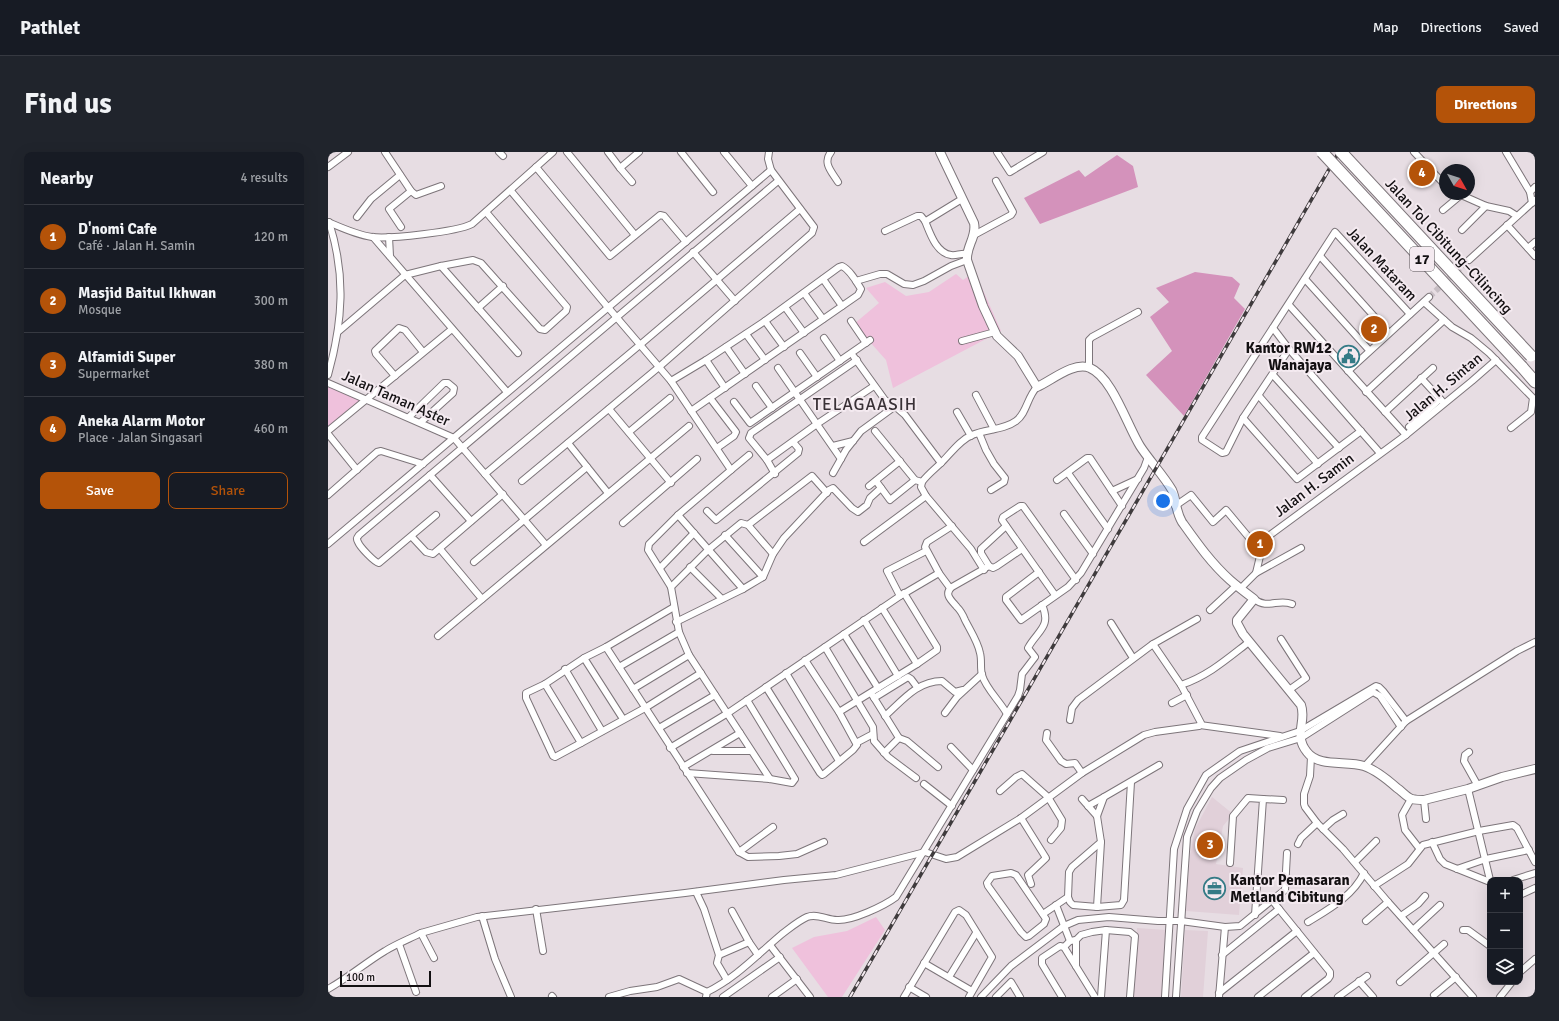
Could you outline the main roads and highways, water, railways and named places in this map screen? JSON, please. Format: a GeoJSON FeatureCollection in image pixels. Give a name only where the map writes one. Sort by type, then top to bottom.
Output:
{"type":"FeatureCollection","features":[{"type":"Feature","properties":{"kind":"highway","name":"Jalan Tol Cibitung–Cilincing"},"geometry":{"type":"LineString","coordinates":[[1322,152],[1535,382]]}},
{"type":"Feature","properties":{"kind":"highway","name":"Jalan Tol Cibitung–Cilincing"},"geometry":{"type":"LineString","coordinates":[[1341,152],[1533,358]]}},
{"type":"Feature","properties":{"kind":"tunnel"},"geometry":{"type":"LineString","coordinates":[[1429,297],[1469,260]]}},
{"type":"Feature","properties":{"kind":"railway"},"geometry":{"type":"LineString","coordinates":[[850,997],[1339,152]]}},
{"type":"Feature","properties":{"kind":"place","name":"Aneka Alarm Motor"},"geometry":{"type":"Point","coordinates":[1422,173]}},
{"type":"Feature","properties":{"kind":"place","name":"Masjid Baitul Ikhwan"},"geometry":{"type":"Point","coordinates":[1374,329]}},
{"type":"Feature","properties":{"kind":"place","name":"Kantor RW12 Wanajaya"},"geometry":{"type":"Point","coordinates":[1348,357]}},
{"type":"Feature","properties":{"kind":"place","name":"D'nomi Cafe"},"geometry":{"type":"Point","coordinates":[1260,544]}},
{"type":"Feature","properties":{"kind":"place","name":"Alfamidi Super"},"geometry":{"type":"Point","coordinates":[1210,845]}},
{"type":"Feature","properties":{"kind":"place","name":"Kantor Pemasaran Metland Cibitung"},"geometry":{"type":"Point","coordinates":[1215,889]}},
{"type":"Feature","properties":{"kind":"district","name":"TELAGAASIH"},"geometry":{"type":"Point","coordinates":[865,404]}}]}
